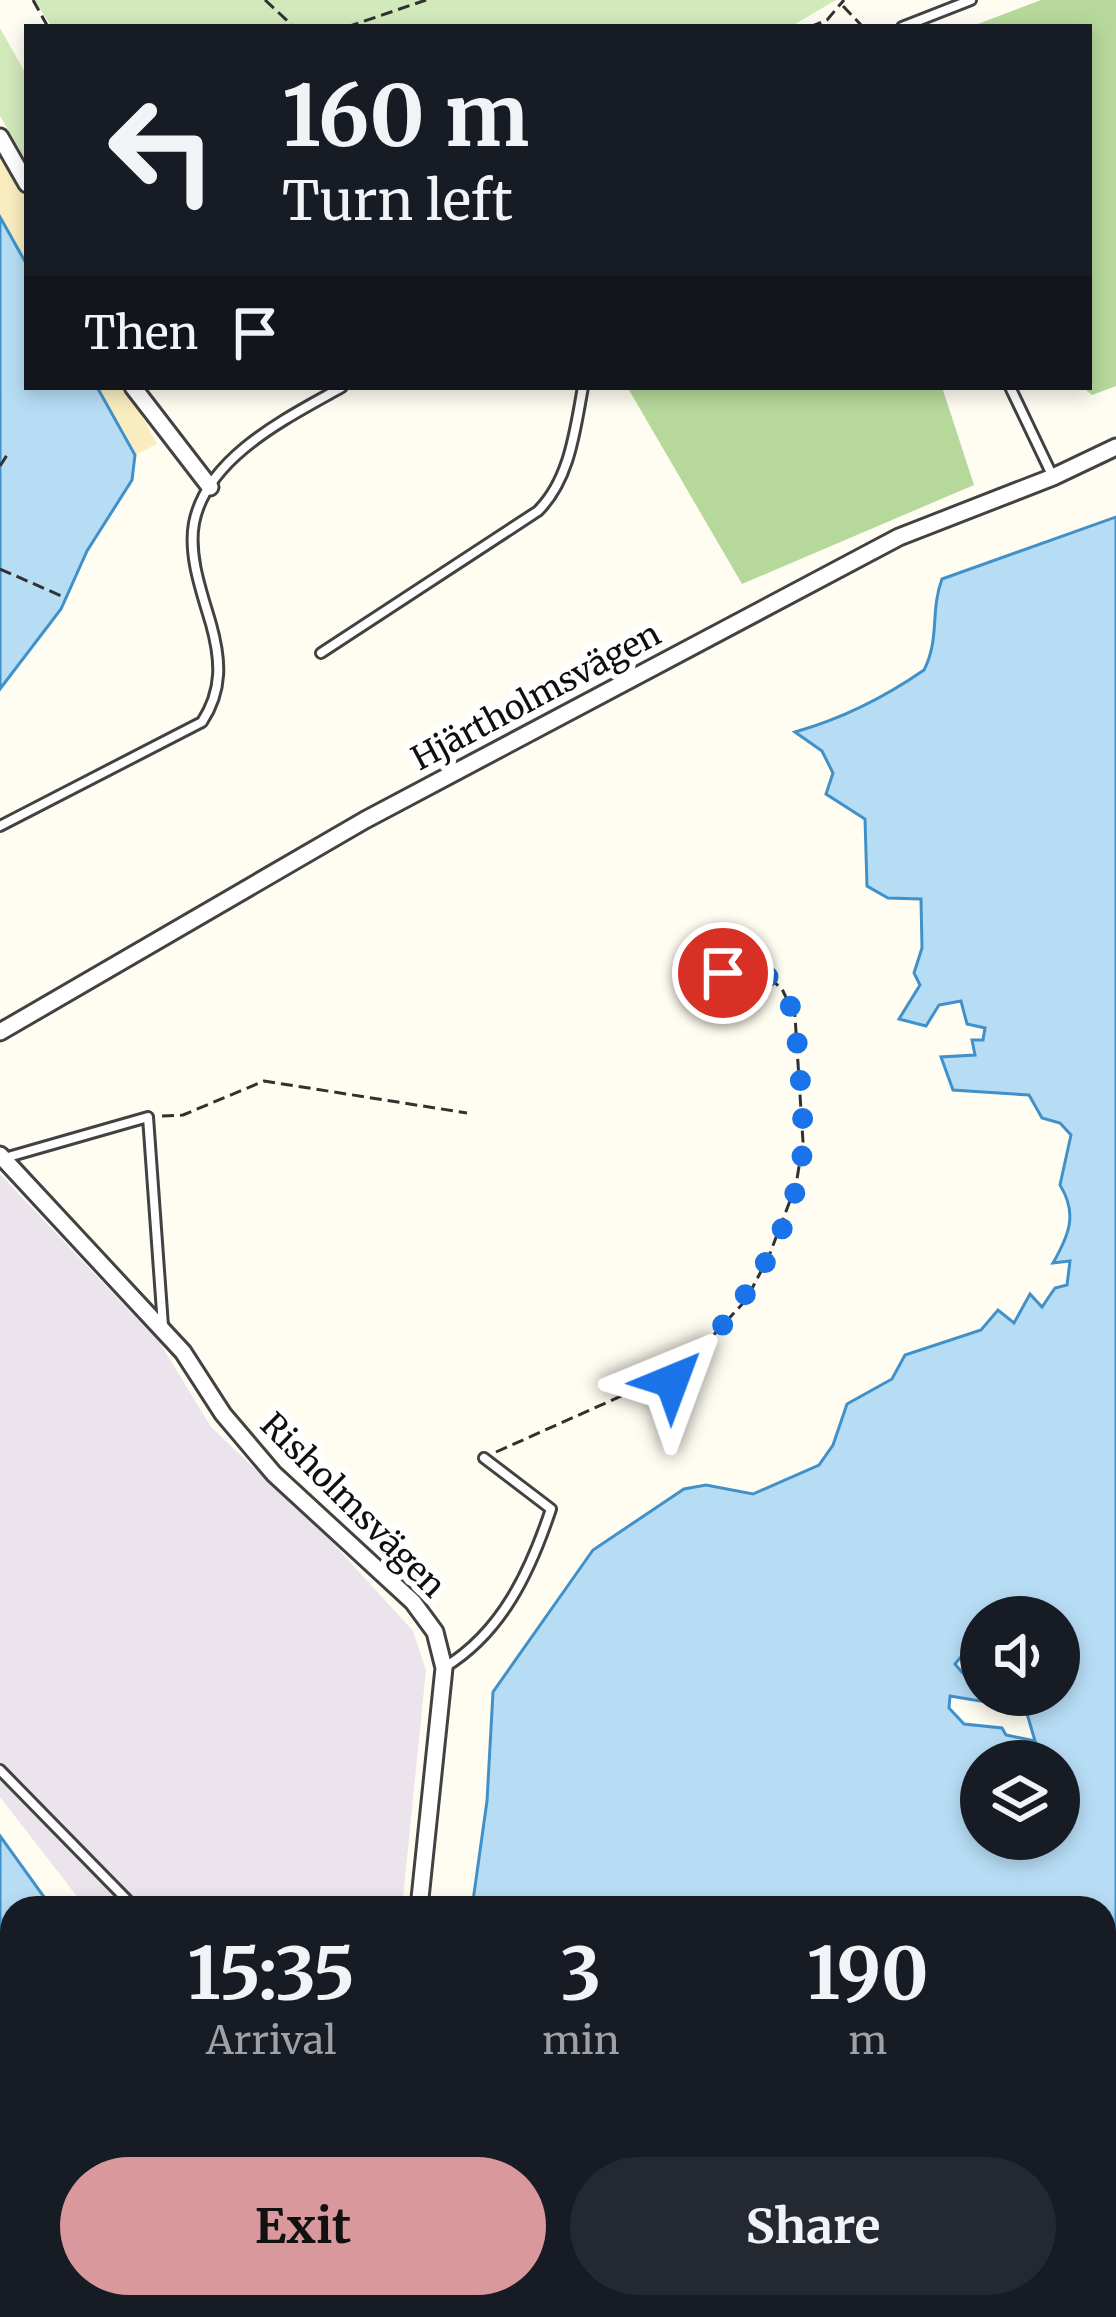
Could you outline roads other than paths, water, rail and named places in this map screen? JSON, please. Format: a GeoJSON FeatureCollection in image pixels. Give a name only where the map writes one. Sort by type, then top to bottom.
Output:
{"type":"FeatureCollection","features":[{"type":"Feature","properties":{"kind":"street"},"geometry":{"type":"LineString","coordinates":[[0,136],[24,179]]}},
{"type":"Feature","properties":{"kind":"street"},"geometry":{"type":"LineString","coordinates":[[135,390],[210,487]]}},
{"type":"Feature","properties":{"kind":"street","name":"Hjärtholmsvägen"},"geometry":{"type":"LineString","coordinates":[[0,1032],[365,820],[899,537],[1053,478],[1116,447]]}},
{"type":"Feature","properties":{"kind":"street","name":"Risholmsvägen"},"geometry":{"type":"LineString","coordinates":[[1,1158],[164,1331],[274,1474],[413,1602],[435,1632],[444,1668],[420,1896]]}},
{"type":"Feature","properties":{"kind":"lane"},"geometry":{"type":"LineString","coordinates":[[924,0],[930,16]]}},
{"type":"Feature","properties":{"kind":"lane"},"geometry":{"type":"LineString","coordinates":[[910,24],[971,0]]}},
{"type":"Feature","properties":{"kind":"lane"},"geometry":{"type":"LineString","coordinates":[[0,826],[140,758],[202,722],[215,702],[220,664],[196,574],[194,523],[210,487],[240,452],[337,390]]}},
{"type":"Feature","properties":{"kind":"lane"},"geometry":{"type":"LineString","coordinates":[[321,653],[554,496],[582,390]]}},
{"type":"Feature","properties":{"kind":"lane"},"geometry":{"type":"LineString","coordinates":[[1011,390],[1053,478]]}},
{"type":"Feature","properties":{"kind":"lane"},"geometry":{"type":"LineString","coordinates":[[1,1158],[148,1117],[164,1331]]}},
{"type":"Feature","properties":{"kind":"lane"},"geometry":{"type":"LineString","coordinates":[[444,1668],[478,1647],[500,1619],[550,1510],[484,1458]]}},
{"type":"Feature","properties":{"kind":"lane"},"geometry":{"type":"LineString","coordinates":[[0,1770],[123,1896]]}},
{"type":"Feature","properties":{"kind":"water"},"geometry":{"type":"Polygon","coordinates":[[[0,217],[24,260],[24,390],[99,390],[135,455],[132,480],[87,551],[61,609],[0,689],[0,217]]]}},
{"type":"Feature","properties":{"kind":"water"},"geometry":{"type":"Polygon","coordinates":[[[1116,517],[1116,1896],[474,1896],[487,1801],[493,1692],[593,1550],[684,1489],[706,1485],[753,1494],[819,1465],[833,1445],[847,1404],[892,1379],[905,1355],[981,1330],[998,1310],[1014,1323],[1030,1294],[1042,1307],[1055,1288],[1067,1285],[1070,1261],[1053,1263],[1069,1224],[1069,1205],[1060,1185],[1071,1135],[1060,1123],[1042,1118],[1029,1095],[953,1090],[941,1057],[975,1055],[972,1040],[983,1040],[985,1028],[967,1024],[961,1001],[939,1005],[926,1026],[899,1019],[920,985],[914,973],[922,948],[921,899],[888,898],[867,886],[865,819],[826,794],[833,773],[822,751],[795,732],[894,689],[924,670],[942,579],[1116,517]],[[960,1596],[960,1658],[955,1664],[960,1670],[960,1698],[950,1696],[949,1708],[964,1724],[1002,1728],[1006,1735],[1030,1740],[960,1740],[960,1860],[1080,1860],[1080,1740],[1035,1740],[1028,1716],[1080,1716],[1080,1596],[960,1596]]]}},
{"type":"Feature","properties":{"kind":"water"},"geometry":{"type":"Polygon","coordinates":[[[0,1836],[43,1896],[0,1896],[0,1836]]]}}]}
